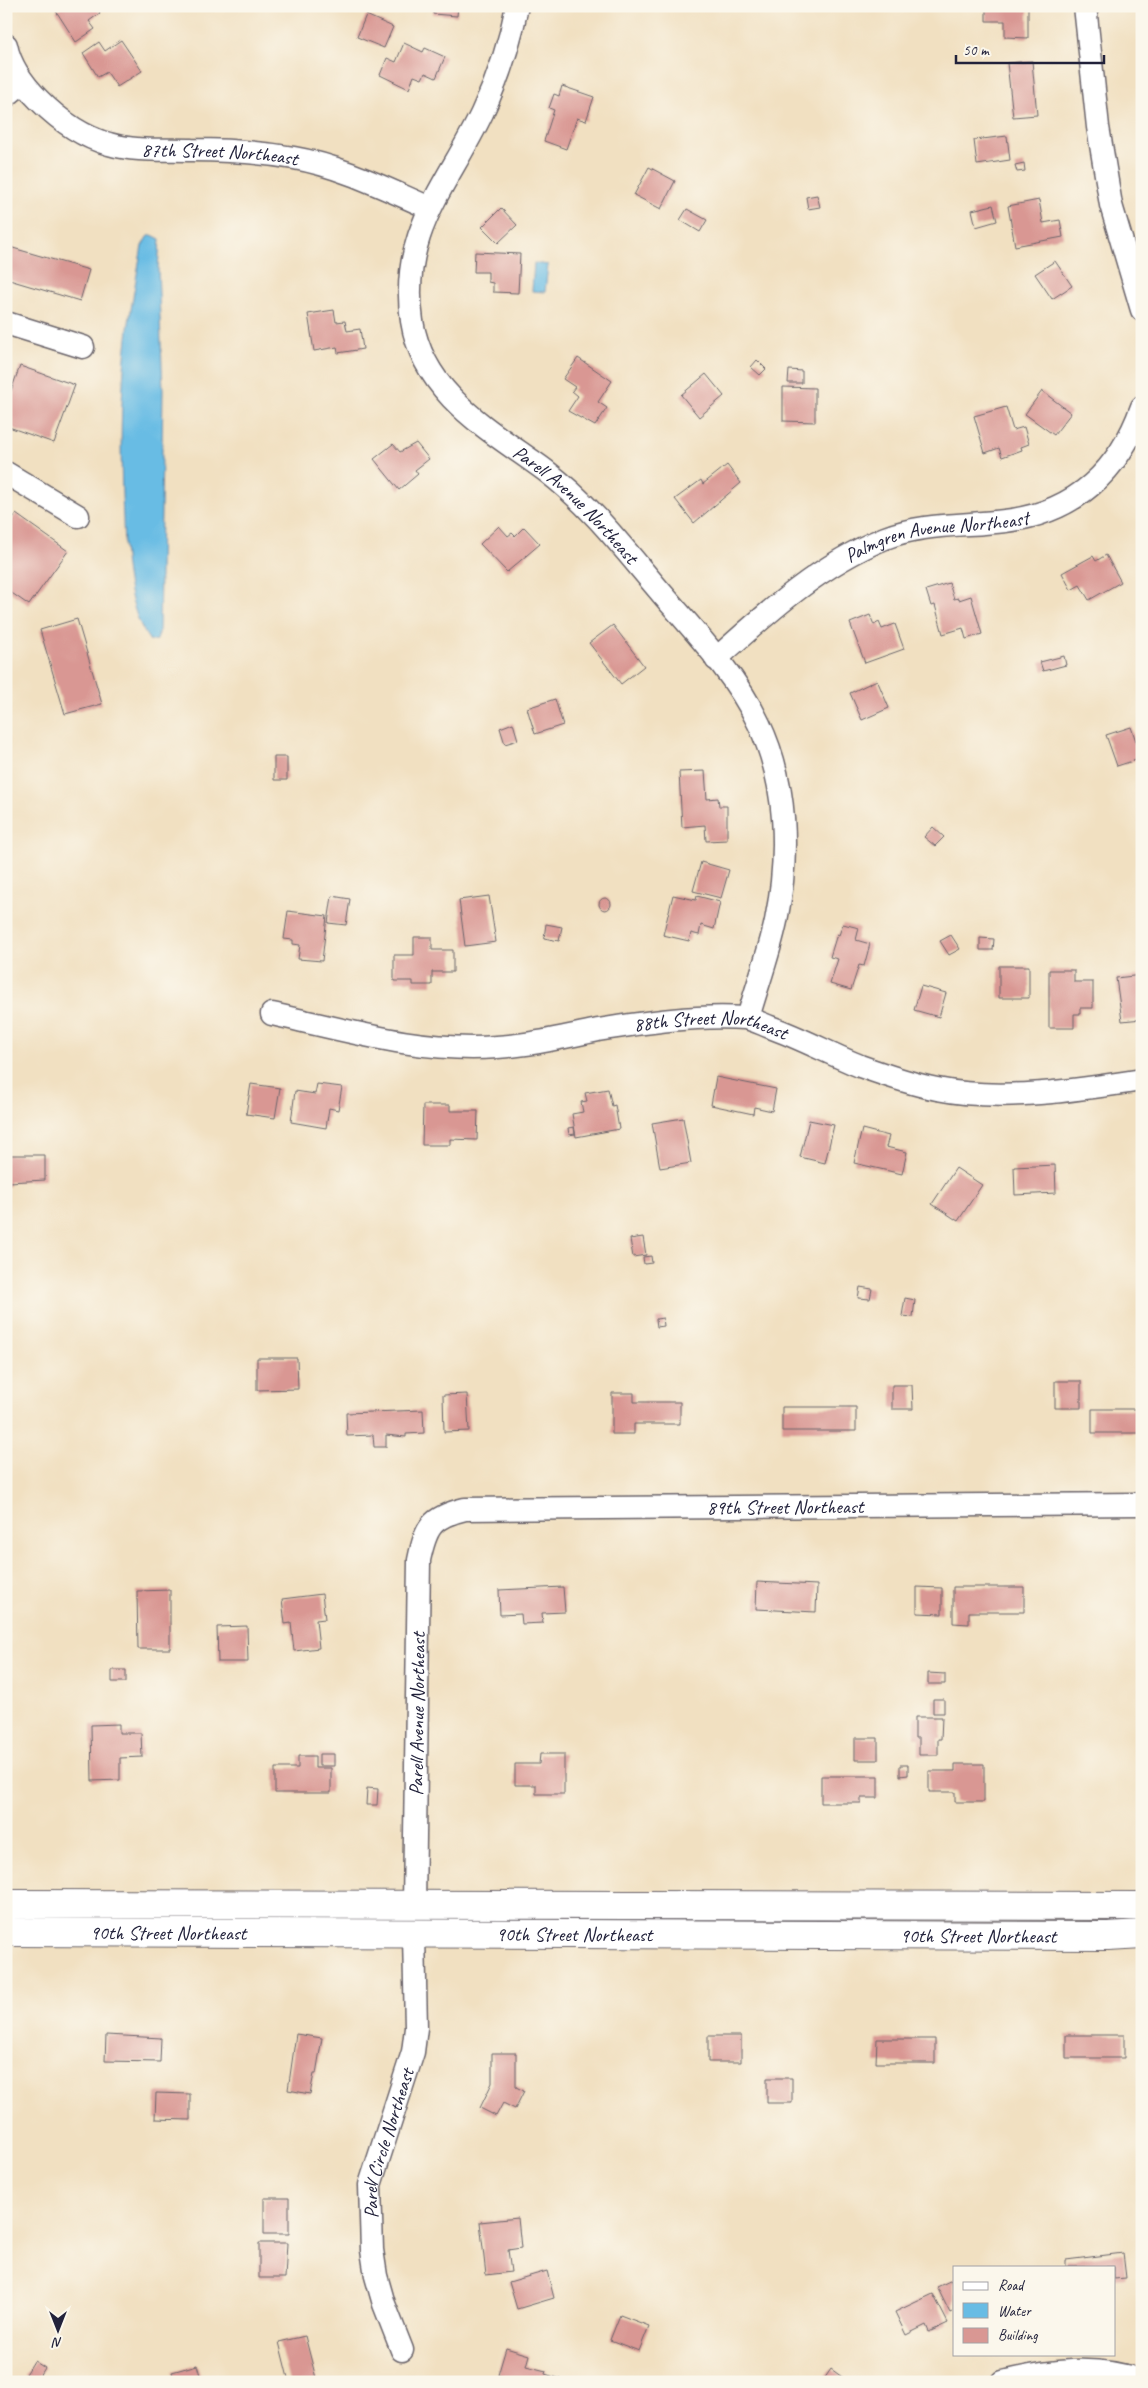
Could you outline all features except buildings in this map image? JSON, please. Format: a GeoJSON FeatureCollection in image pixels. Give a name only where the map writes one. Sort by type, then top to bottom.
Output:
{"type":"FeatureCollection","features":[{"type":"Feature","properties":{"kind":"main road","name":"90th Street Northeast"},"geometry":{"type":"LineString","coordinates":[[6,1904],[1142,1906]]}},
{"type":"Feature","properties":{"kind":"main road","name":"90th Street Northeast"},"geometry":{"type":"LineString","coordinates":[[6,1932],[414,1935],[1108,1936],[1142,1934]]}},
{"type":"Feature","properties":{"kind":"street","name":"Parell Avenue Northeast"},"geometry":{"type":"LineString","coordinates":[[517,6],[502,66],[482,114],[420,229],[413,256],[409,285],[413,324],[426,363],[446,392],[466,414],[558,480],[592,512],[716,658],[759,722],[775,763],[782,803],[785,839],[776,921],[748,1018]]}},
{"type":"Feature","properties":{"kind":"street"},"geometry":{"type":"LineString","coordinates":[[1085,6],[1098,127],[1111,205],[1142,310]]}},
{"type":"Feature","properties":{"kind":"street","name":"87th Street Northeast"},"geometry":{"type":"LineString","coordinates":[[6,45],[14,89],[88,137],[131,149],[256,152],[297,159],[359,177],[430,208]]}},
{"type":"Feature","properties":{"kind":"street"},"geometry":{"type":"LineString","coordinates":[[6,323],[83,347]]}},
{"type":"Feature","properties":{"kind":"street","name":"Palmgren Avenue Northeast"},"geometry":{"type":"LineString","coordinates":[[716,658],[789,594],[825,569],[886,538],[920,529],[1027,518],[1057,507],[1083,492],[1108,470],[1122,452],[1142,407]]}},
{"type":"Feature","properties":{"kind":"street"},"geometry":{"type":"LineString","coordinates":[[6,473],[78,516]]}},
{"type":"Feature","properties":{"kind":"street","name":"88th Street Northeast"},"geometry":{"type":"LineString","coordinates":[[272,1014],[411,1044],[495,1048],[537,1043],[653,1021],[702,1017],[748,1018],[794,1036],[857,1065],[899,1080],[939,1090],[989,1094],[1032,1093],[1142,1080]]}},
{"type":"Feature","properties":{"kind":"street","name":"89th Street Northeast"},"geometry":{"type":"LineString","coordinates":[[432,1525],[444,1514],[465,1510],[1142,1504]]}},
{"type":"Feature","properties":{"kind":"street","name":"Parell Avenue Northeast"},"geometry":{"type":"LineString","coordinates":[[414,1905],[419,1560],[423,1539],[432,1525]]}},
{"type":"Feature","properties":{"kind":"street","name":"Parell Circle Northeast"},"geometry":{"type":"LineString","coordinates":[[402,2350],[384,2304],[376,2276],[371,2242],[370,2185],[413,2052],[416,2028],[414,1935]]}},
{"type":"Feature","properties":{"kind":"street"},"geometry":{"type":"LineString","coordinates":[[1003,2382],[1039,2373],[1079,2370],[1107,2372],[1142,2381]]}},
{"type":"Feature","properties":{"kind":"water"},"geometry":{"type":"Polygon","coordinates":[[[152,235],[160,239],[158,269],[163,390],[159,633],[157,640],[150,641],[136,614],[128,583],[121,448],[123,376],[128,329],[142,246],[147,237],[152,235]]]}},
{"type":"Feature","properties":{"kind":"water"},"geometry":{"type":"Polygon","coordinates":[[[534,263],[548,265],[545,292],[532,291],[534,263]]]}}]}
